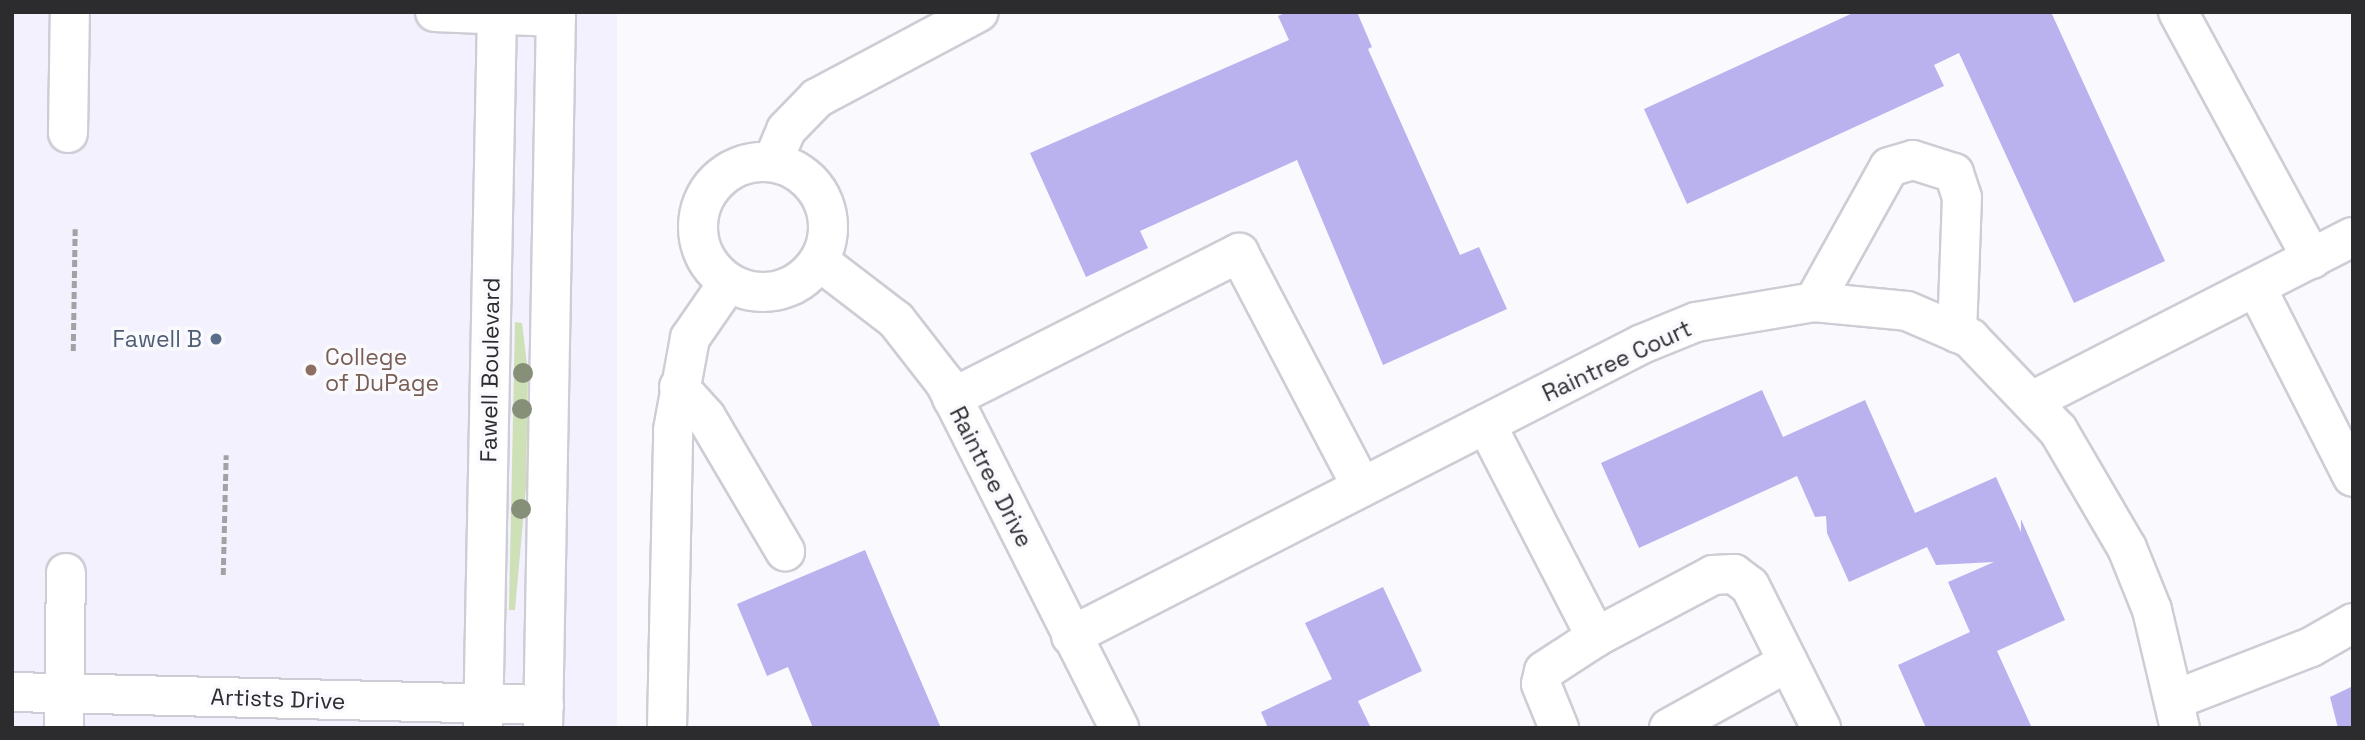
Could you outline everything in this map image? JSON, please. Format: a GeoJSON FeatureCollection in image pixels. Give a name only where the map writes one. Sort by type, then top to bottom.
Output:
{"type":"FeatureCollection","features":[{"type":"Feature","properties":{"kind":"street"},"geometry":{"type":"LineString","coordinates":[[68,133],[70,12]]}},
{"type":"Feature","properties":{"kind":"street"},"geometry":{"type":"LineString","coordinates":[[435,12],[556,15],[543,716]]}},
{"type":"Feature","properties":{"kind":"street"},"geometry":{"type":"LineString","coordinates":[[773,161],[786,130],[817,97],[979,12]]}},
{"type":"Feature","properties":{"kind":"street"},"geometry":{"type":"LineString","coordinates":[[2178,12],[2312,259]]}},
{"type":"Feature","properties":{"kind":"street","name":"Fawell Boulevard"},"geometry":{"type":"LineString","coordinates":[[483,716],[497,14]]}},
{"type":"Feature","properties":{"kind":"street"},"geometry":{"type":"LineString","coordinates":[[1814,302],[1889,167],[1913,160],[1954,173],[1962,197],[1957,333]]}},
{"type":"Feature","properties":{"kind":"street"},"geometry":{"type":"LineString","coordinates":[[751,161],[773,161],[794,168],[822,199],[828,220],[819,261],[787,288],[767,292],[728,283],[711,267],[700,247],[697,225],[701,203],[713,184],[730,169],[751,161]]}},
{"type":"Feature","properties":{"kind":"street"},"geometry":{"type":"LineString","coordinates":[[2032,401],[2353,237]]}},
{"type":"Feature","properties":{"kind":"street"},"geometry":{"type":"LineString","coordinates":[[952,398],[1239,253],[1362,487]]}},
{"type":"Feature","properties":{"kind":"street","name":"Raintree Drive"},"geometry":{"type":"LineString","coordinates":[[819,261],[895,320],[952,398],[1119,728]]}},
{"type":"Feature","properties":{"kind":"street"},"geometry":{"type":"LineString","coordinates":[[667,728],[673,430],[690,338],[728,283]]}},
{"type":"Feature","properties":{"kind":"street"},"geometry":{"type":"LineString","coordinates":[[2256,287],[2353,477]]}},
{"type":"Feature","properties":{"kind":"street","name":"Raintree Court"},"geometry":{"type":"LineString","coordinates":[[1071,636],[1642,344],[1696,322],[1814,302],[1907,310],[1970,338],[2058,430],[2127,548],[2152,610],[2177,714]]}},
{"type":"Feature","properties":{"kind":"street"},"geometry":{"type":"LineString","coordinates":[[679,387],[706,417],[785,551]]}},
{"type":"Feature","properties":{"kind":"street"},"geometry":{"type":"LineString","coordinates":[[1486,424],[1596,637]]}},
{"type":"Feature","properties":{"kind":"street"},"geometry":{"type":"LineString","coordinates":[[1559,728],[1541,684],[1544,671],[1596,637],[1723,572],[1749,586],[1821,728]]}},
{"type":"Feature","properties":{"kind":"street"},"geometry":{"type":"LineString","coordinates":[[65,710],[66,573]]}},
{"type":"Feature","properties":{"kind":"street"},"geometry":{"type":"LineString","coordinates":[[2177,714],[2353,623]]}},
{"type":"Feature","properties":{"kind":"street"},"geometry":{"type":"LineString","coordinates":[[1669,728],[1788,662]]}},
{"type":"Feature","properties":{"kind":"street","name":"Artists Drive"},"geometry":{"type":"LineString","coordinates":[[12,692],[65,710],[543,716]]}},
{"type":"Feature","properties":{"kind":"path"},"geometry":{"type":"LineString","coordinates":[[73,351],[75,229]]}},
{"type":"Feature","properties":{"kind":"path"},"geometry":{"type":"LineString","coordinates":[[223,575],[226,455]]}},
{"type":"Feature","properties":{"kind":"shaded area","name":"College of DuPage"},"geometry":{"type":"Polygon","coordinates":[[[12,12],[617,12],[617,728],[12,728],[12,12]]]}},
{"type":"Feature","properties":{"kind":"green space"},"geometry":{"type":"Polygon","coordinates":[[[515,322],[522,323],[528,373],[526,487],[515,610],[509,610],[515,322]]]}},
{"type":"Feature","properties":{"kind":"building"},"geometry":{"type":"Polygon","coordinates":[[[1287,12],[1357,12],[1372,47],[1368,49],[1460,255],[1479,247],[1507,309],[1383,365],[1297,160],[1140,231],[1148,248],[1086,277],[1030,153],[1289,40],[1278,16],[1287,12]]]}},
{"type":"Feature","properties":{"kind":"building"},"geometry":{"type":"Polygon","coordinates":[[[1855,12],[2051,12],[2165,261],[2074,303],[1959,53],[1934,65],[1944,86],[1687,204],[1644,109],[1855,12]]]}},
{"type":"Feature","properties":{"kind":"building"},"geometry":{"type":"Polygon","coordinates":[[[1762,390],[1783,437],[1865,400],[1915,513],[1996,477],[2021,532],[2021,519],[2065,620],[1997,651],[2032,728],[1926,728],[1898,665],[1970,632],[1948,582],[1994,562],[1936,565],[1927,547],[1849,582],[1827,533],[1826,516],[1815,517],[1797,476],[1639,548],[1601,463],[1762,390]]]}},
{"type":"Feature","properties":{"kind":"building"},"geometry":{"type":"Polygon","coordinates":[[[865,550],[941,728],[813,728],[788,667],[767,676],[737,604],[865,550]]]}},
{"type":"Feature","properties":{"kind":"building"},"geometry":{"type":"Polygon","coordinates":[[[1383,587],[1422,671],[1358,701],[1371,728],[1268,728],[1261,712],[1332,679],[1305,623],[1383,587]]]}},
{"type":"Feature","properties":{"kind":"building"},"geometry":{"type":"Polygon","coordinates":[[[2353,686],[2353,728],[2338,728],[2330,697],[2353,686]]]}},
{"type":"Feature","properties":{"kind":"place","name":"Fawell B"},"geometry":{"type":"Point","coordinates":[216,339]}},
{"type":"Feature","properties":{"kind":"place","name":"College of DuPage"},"geometry":{"type":"Point","coordinates":[311,370]}}]}
